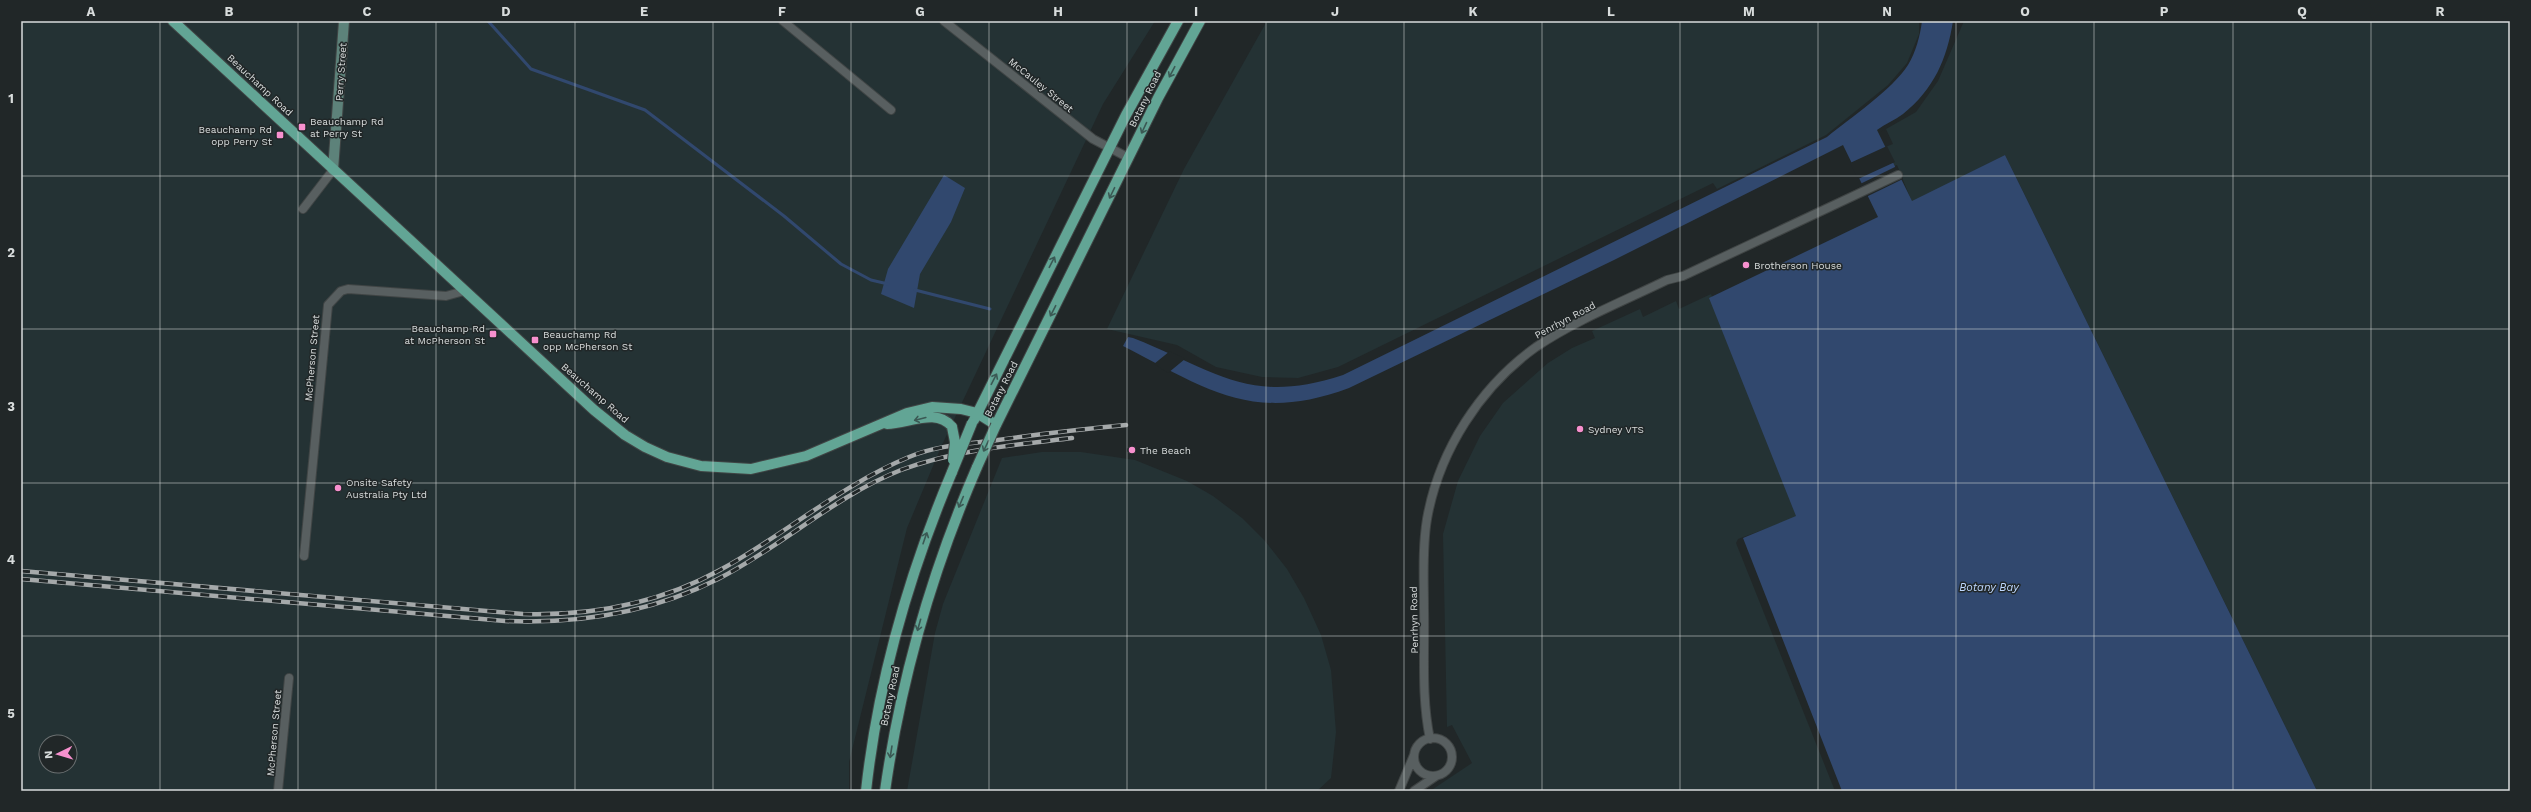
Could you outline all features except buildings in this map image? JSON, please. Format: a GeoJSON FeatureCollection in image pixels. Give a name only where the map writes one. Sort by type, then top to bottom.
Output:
{"type":"FeatureCollection","features":[{"type":"Feature","properties":{"kind":"main road","name":"Beauchamp Road"},"geometry":{"type":"LineString","coordinates":[[173,21],[464,291],[625,435],[667,457],[686,463],[735,469],[766,467],[806,456],[885,424],[907,413],[932,408],[962,408],[994,421]]}},
{"type":"Feature","properties":{"kind":"main road","name":"Botany Road"},"geometry":{"type":"LineString","coordinates":[[866,791],[874,732],[891,652],[925,537],[972,423],[1109,148],[1178,21]]}},
{"type":"Feature","properties":{"kind":"main road","name":"Botany Road"},"geometry":{"type":"LineString","coordinates":[[885,791],[899,705],[928,594],[952,525],[977,467],[994,421],[1200,21]]}},
{"type":"Feature","properties":{"kind":"main road"},"geometry":{"type":"LineString","coordinates":[[885,424],[900,424],[931,416],[944,419],[952,427],[955,442],[952,472]]}},
{"type":"Feature","properties":{"kind":"street","name":"Perry Street"},"geometry":{"type":"LineString","coordinates":[[333,170],[344,21]]}},
{"type":"Feature","properties":{"kind":"street"},"geometry":{"type":"LineString","coordinates":[[783,21],[891,110]]}},
{"type":"Feature","properties":{"kind":"street","name":"McCauley Street"},"geometry":{"type":"LineString","coordinates":[[944,21],[1087,135],[1129,158]]}},
{"type":"Feature","properties":{"kind":"street"},"geometry":{"type":"LineString","coordinates":[[303,209],[333,170]]}},
{"type":"Feature","properties":{"kind":"street","name":"Penrhyn Road"},"geometry":{"type":"LineString","coordinates":[[1430,739],[1424,694],[1424,573],[1428,519],[1442,467],[1471,413],[1508,370],[1536,348],[1560,333],[1667,280],[1683,276],[1898,175]]}},
{"type":"Feature","properties":{"kind":"street","name":"McPherson Street"},"geometry":{"type":"LineString","coordinates":[[304,556],[328,306],[341,291],[348,289],[446,296],[464,291]]}},
{"type":"Feature","properties":{"kind":"street","name":"McPherson Street"},"geometry":{"type":"LineString","coordinates":[[278,791],[289,678]]}},
{"type":"Feature","properties":{"kind":"street"},"geometry":{"type":"LineString","coordinates":[[1399,791],[1415,753],[1424,741],[1430,739],[1444,742],[1452,754],[1448,768],[1414,791]]}},
{"type":"Feature","properties":{"kind":"street"},"geometry":{"type":"LineString","coordinates":[[1415,753],[1416,765],[1420,770],[1430,776],[1436,776]]}},
{"type":"Feature","properties":{"kind":"shaded area"},"geometry":{"type":"Polygon","coordinates":[[[21,21],[1155,21],[1103,104],[941,447],[907,528],[849,762],[849,791],[21,791],[21,21]]]}},
{"type":"Feature","properties":{"kind":"shaded area"},"geometry":{"type":"Polygon","coordinates":[[[1267,21],[1919,21],[1919,34],[1907,63],[1888,85],[1826,135],[1717,189],[1713,183],[1338,367],[1298,378],[1262,377],[1216,367],[1177,345],[1107,329],[1184,169],[1267,21]]]}},
{"type":"Feature","properties":{"kind":"shaded area"},"geometry":{"type":"Polygon","coordinates":[[[1964,21],[2510,21],[2510,791],[2317,791],[2005,155],[1912,202],[1897,165],[1894,166],[1885,147],[1893,144],[1886,129],[1916,112],[1938,81],[1964,21]]]}},
{"type":"Feature","properties":{"kind":"shaded area"},"geometry":{"type":"Polygon","coordinates":[[[1711,294],[1798,517],[1738,539],[1736,543],[1835,791],[1430,791],[1472,763],[1452,725],[1447,727],[1443,534],[1458,481],[1480,436],[1503,403],[1548,363],[1572,348],[1595,338],[1592,331],[1640,309],[1643,317],[1676,301],[1679,309],[1711,294]]]}},
{"type":"Feature","properties":{"kind":"shaded area"},"geometry":{"type":"Polygon","coordinates":[[[1042,452],[1081,452],[1135,460],[1187,481],[1213,496],[1242,518],[1265,541],[1287,569],[1304,598],[1321,635],[1331,670],[1336,732],[1331,778],[1317,791],[907,791],[935,633],[943,604],[1002,458],[1042,452]]]}},
{"type":"Feature","properties":{"kind":"water","name":"Botany Bay"},"geometry":{"type":"Polygon","coordinates":[[[1922,21],[1953,21],[1943,61],[1931,84],[1914,104],[1903,114],[1877,130],[1912,201],[2005,155],[2317,791],[1842,791],[1743,538],[1796,516],[1709,298],[1878,217],[1843,145],[1614,260],[1349,388],[1315,398],[1285,403],[1257,402],[1231,397],[1180,376],[1123,346],[1128,337],[1133,338],[1211,372],[1257,386],[1282,387],[1310,384],[1343,375],[1827,137],[1881,94],[1901,74],[1913,55],[1919,38],[1922,21]]]}},
{"type":"Feature","properties":{"kind":"water"},"geometry":{"type":"Polygon","coordinates":[[[944,175],[965,188],[951,222],[920,274],[914,308],[881,294],[888,269],[944,175]]]}},
{"type":"Feature","properties":{"kind":"pier"},"geometry":{"type":"Polygon","coordinates":[[[1887,146],[1895,162],[1858,179],[1850,163],[1887,146]]]}},
{"type":"Feature","properties":{"kind":"pier"},"geometry":{"type":"Polygon","coordinates":[[[1897,166],[1903,179],[1866,197],[1860,184],[1897,166]]]}},
{"type":"Feature","properties":{"kind":"pier"},"geometry":{"type":"Polygon","coordinates":[[[1170,351],[1185,359],[1168,373],[1154,364],[1170,351]]]}},
{"type":"Feature","properties":{"kind":"waterway"},"geometry":{"type":"LineString","coordinates":[[488,21],[531,69],[645,110],[784,216],[841,264],[871,280],[888,284]]}},
{"type":"Feature","properties":{"kind":"waterway"},"geometry":{"type":"LineString","coordinates":[[915,290],[990,309]]}},
{"type":"Feature","properties":{"kind":"railway"},"geometry":{"type":"LineString","coordinates":[[21,571],[523,614],[574,613],[599,610],[649,599],[673,591],[720,570],[767,542],[836,496],[884,468],[920,453],[953,446],[1126,425]]}},
{"type":"Feature","properties":{"kind":"railway"},"geometry":{"type":"LineString","coordinates":[[21,579],[505,621],[587,618],[640,608],[693,591],[741,566],[853,494],[901,470],[922,463],[985,449],[1072,438]]}},
{"type":"Feature","properties":{"kind":"place","name":"Beauchamp Rd at Perry St"},"geometry":{"type":"Point","coordinates":[302,127]}},
{"type":"Feature","properties":{"kind":"place","name":"Beauchamp Rd opp Perry St"},"geometry":{"type":"Point","coordinates":[280,135]}},
{"type":"Feature","properties":{"kind":"place","name":"Brotherson House"},"geometry":{"type":"Point","coordinates":[1746,265]}},
{"type":"Feature","properties":{"kind":"place","name":"Beauchamp Rd at McPherson St"},"geometry":{"type":"Point","coordinates":[493,334]}},
{"type":"Feature","properties":{"kind":"place","name":"Beauchamp Rd opp McPherson St"},"geometry":{"type":"Point","coordinates":[535,340]}},
{"type":"Feature","properties":{"kind":"place","name":"Sydney VTS"},"geometry":{"type":"Point","coordinates":[1580,429]}},
{"type":"Feature","properties":{"kind":"place","name":"The Beach"},"geometry":{"type":"Point","coordinates":[1132,450]}},
{"type":"Feature","properties":{"kind":"place","name":"Onsite Safety Australia Pty Ltd"},"geometry":{"type":"Point","coordinates":[338,488]}}]}
